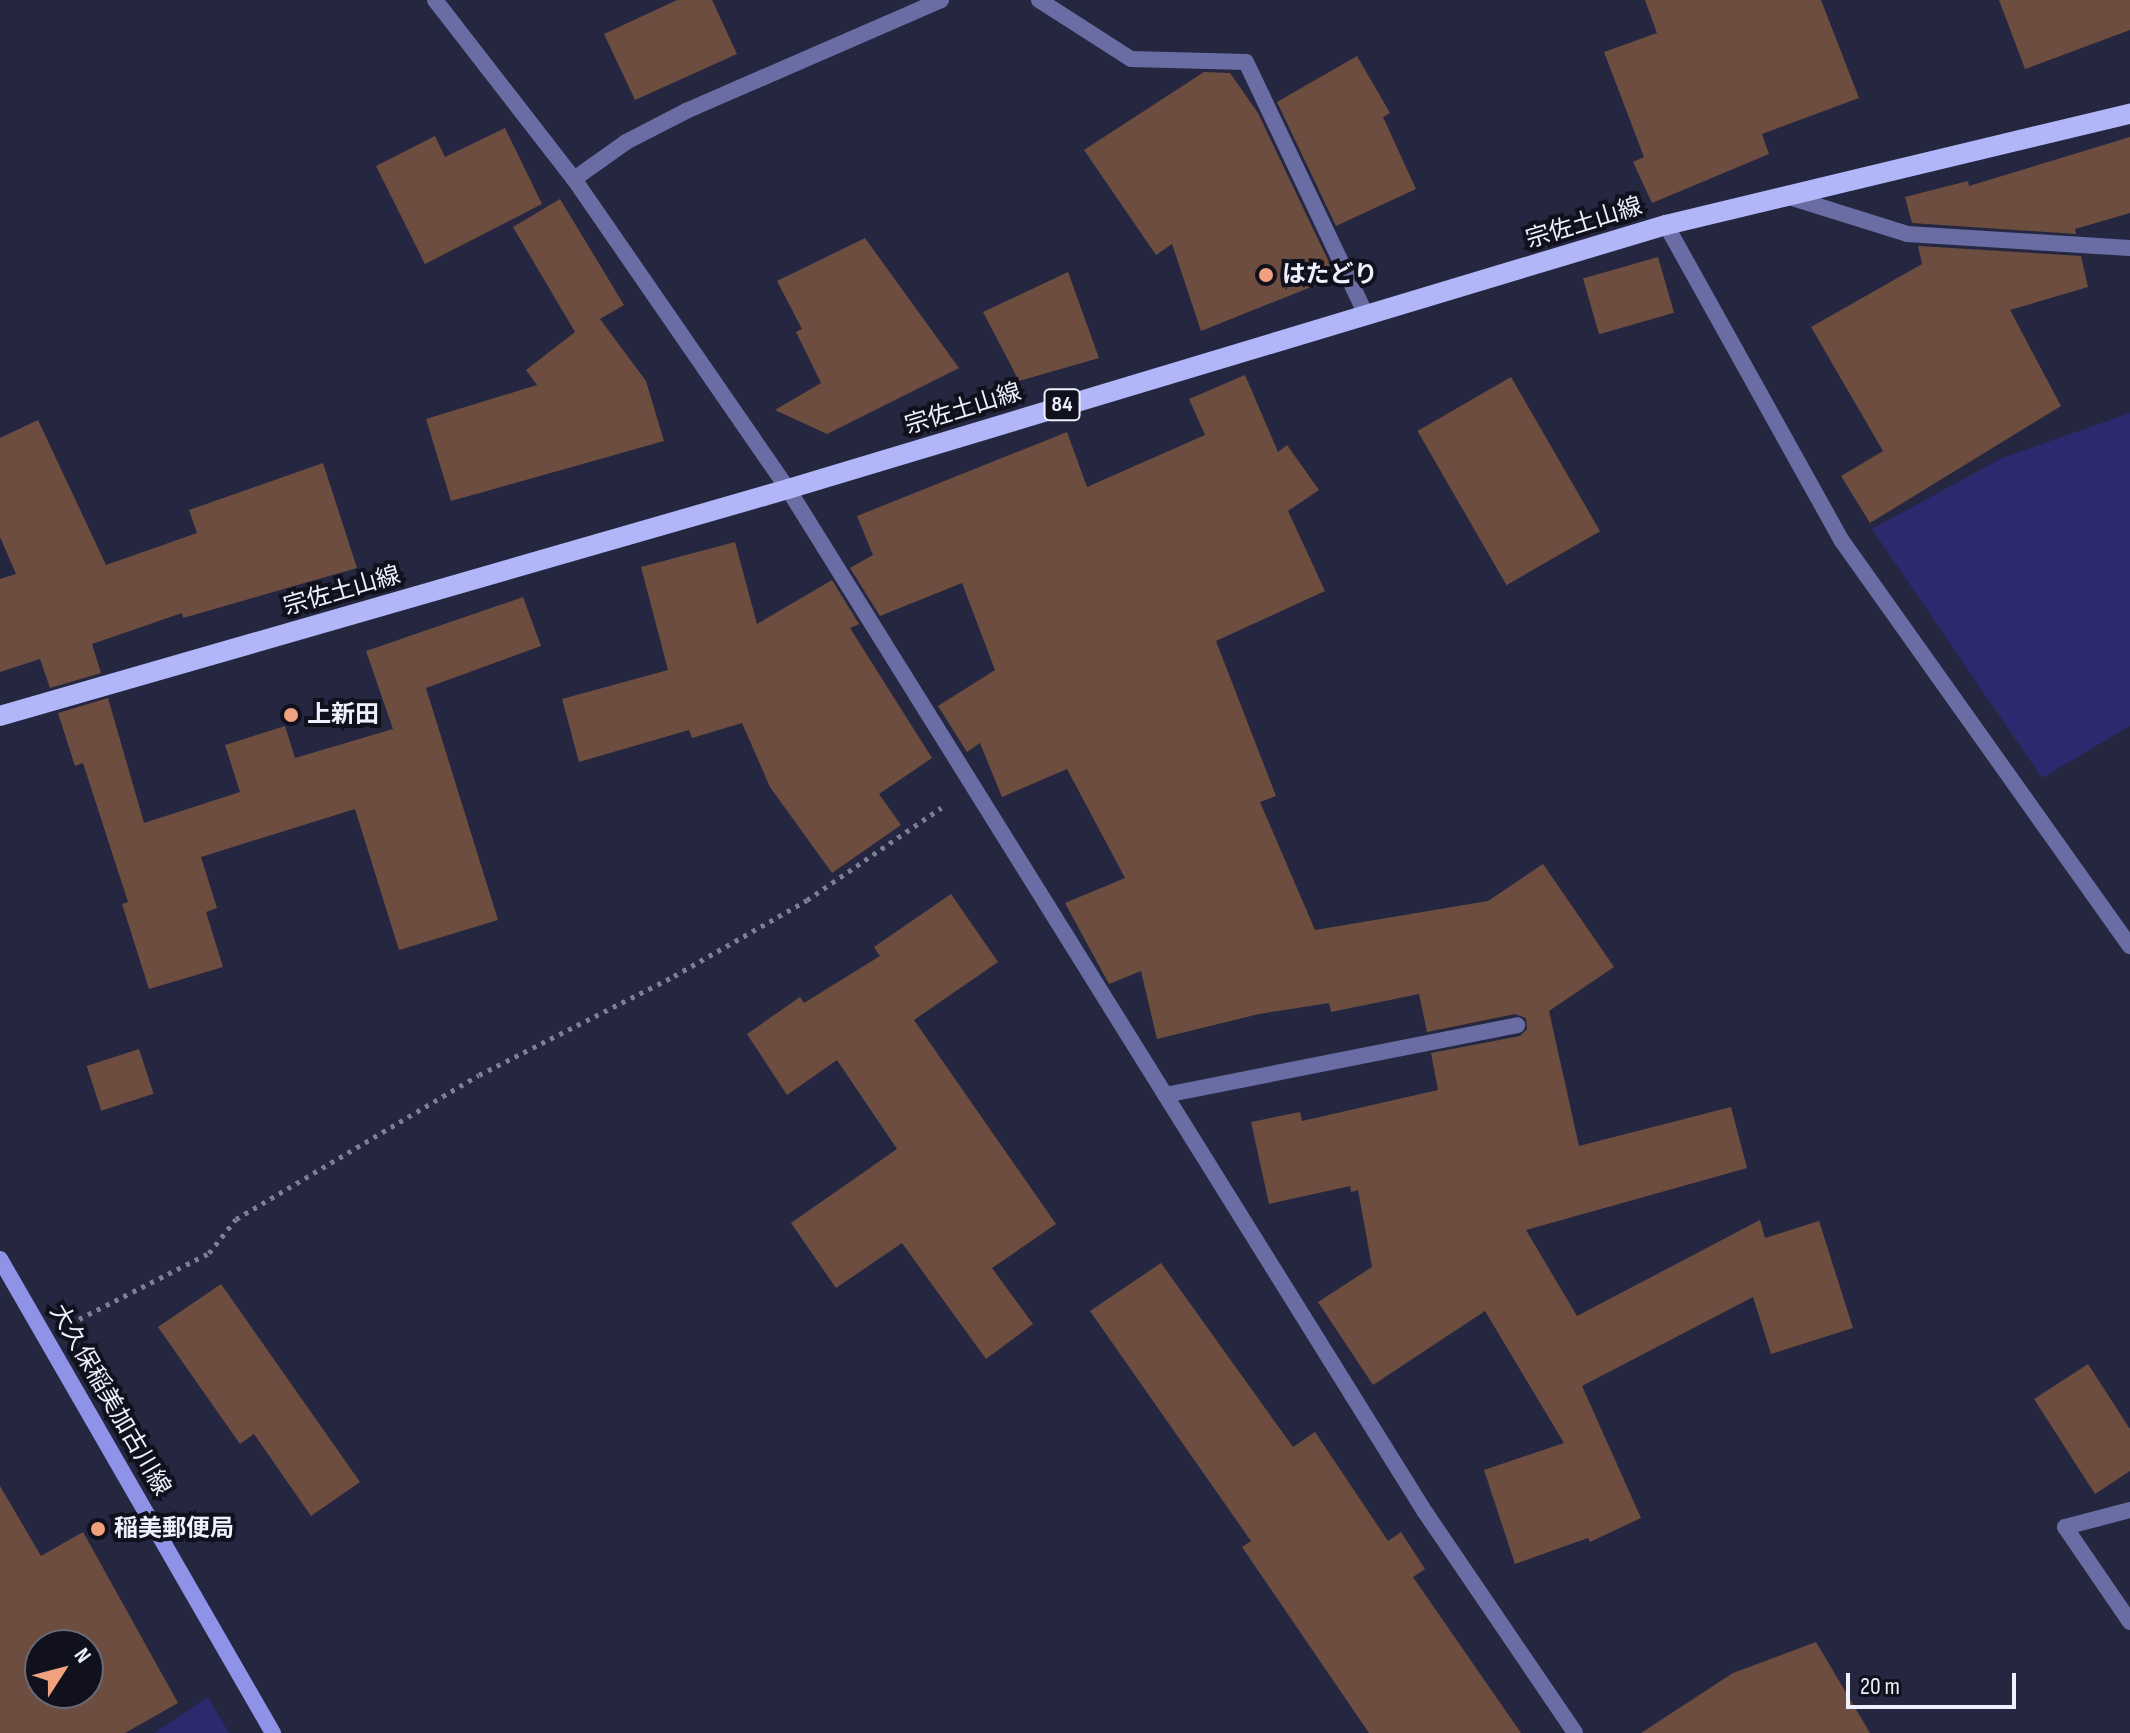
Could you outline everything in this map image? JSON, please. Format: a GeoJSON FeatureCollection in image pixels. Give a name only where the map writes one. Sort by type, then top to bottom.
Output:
{"type":"FeatureCollection","features":[{"type":"Feature","properties":{"kind":"main road","name":"宗佐土山線"},"geometry":{"type":"LineString","coordinates":[[0,716],[788,489],[1666,225],[2130,114]]}},
{"type":"Feature","properties":{"kind":"main road","name":"大久保稲美加古川線"},"geometry":{"type":"LineString","coordinates":[[0,1259],[273,1733]]}},
{"type":"Feature","properties":{"kind":"street"},"geometry":{"type":"LineString","coordinates":[[435,0],[574,179],[788,489],[1425,1512],[1575,1733]]}},
{"type":"Feature","properties":{"kind":"street"},"geometry":{"type":"LineString","coordinates":[[574,179],[626,142],[686,111],[941,0]]}},
{"type":"Feature","properties":{"kind":"street"},"geometry":{"type":"LineString","coordinates":[[1039,0],[1131,59],[1246,62],[1366,315]]}},
{"type":"Feature","properties":{"kind":"street"},"geometry":{"type":"LineString","coordinates":[[1783,195],[1907,234],[2130,248]]}},
{"type":"Feature","properties":{"kind":"street"},"geometry":{"type":"LineString","coordinates":[[1666,225],[1842,541],[2130,946]]}},
{"type":"Feature","properties":{"kind":"street"},"geometry":{"type":"LineString","coordinates":[[1165,1095],[1517,1025]]}},
{"type":"Feature","properties":{"kind":"street"},"geometry":{"type":"LineString","coordinates":[[2130,1510],[2065,1527],[2130,1622]]}},
{"type":"Feature","properties":{"kind":"path"},"geometry":{"type":"LineString","coordinates":[[47,1336],[209,1253],[236,1219],[479,1075],[674,976],[807,900],[972,787]]}},
{"type":"Feature","properties":{"kind":"shaded area"},"geometry":{"type":"Polygon","coordinates":[[[2130,413],[2130,726],[2042,778],[1872,529],[2002,458],[2130,413]]]}},
{"type":"Feature","properties":{"kind":"shaded area"},"geometry":{"type":"Polygon","coordinates":[[[208,1697],[229,1733],[154,1733],[208,1697]]]}},
{"type":"Feature","properties":{"kind":"building"},"geometry":{"type":"Polygon","coordinates":[[[677,0],[712,0],[737,54],[635,100],[604,34],[677,0]]]}},
{"type":"Feature","properties":{"kind":"building"},"geometry":{"type":"Polygon","coordinates":[[[1645,0],[1821,0],[1859,98],[1762,134],[1769,154],[1652,203],[1633,162],[1644,157],[1604,52],[1657,33],[1645,0]]]}},
{"type":"Feature","properties":{"kind":"building"},"geometry":{"type":"Polygon","coordinates":[[[1999,0],[2130,0],[2130,30],[2025,69],[1999,0]]]}},
{"type":"Feature","properties":{"kind":"building"},"geometry":{"type":"Polygon","coordinates":[[[1357,56],[1390,113],[1383,117],[1416,189],[1336,226],[1277,102],[1357,56]]]}},
{"type":"Feature","properties":{"kind":"building"},"geometry":{"type":"Polygon","coordinates":[[[1204,72],[1230,73],[1258,113],[1336,277],[1201,331],[1172,244],[1156,255],[1084,150],[1204,72]]]}},
{"type":"Feature","properties":{"kind":"building"},"geometry":{"type":"Polygon","coordinates":[[[505,128],[542,204],[425,264],[376,166],[435,136],[445,157],[505,128]]]}},
{"type":"Feature","properties":{"kind":"building"},"geometry":{"type":"Polygon","coordinates":[[[2130,137],[2130,213],[2075,229],[2076,234],[1912,223],[1905,197],[1968,181],[1969,186],[2130,137]]]}},
{"type":"Feature","properties":{"kind":"building"},"geometry":{"type":"Polygon","coordinates":[[[560,199],[624,305],[600,319],[646,381],[664,441],[451,501],[426,419],[537,385],[526,370],[575,332],[513,227],[560,199]]]}},
{"type":"Feature","properties":{"kind":"building"},"geometry":{"type":"Polygon","coordinates":[[[865,238],[959,368],[827,434],[775,410],[821,383],[796,332],[802,329],[777,281],[865,238]]]}},
{"type":"Feature","properties":{"kind":"building"},"geometry":{"type":"Polygon","coordinates":[[[1918,246],[2081,256],[2088,287],[2010,310],[2061,406],[1870,523],[1841,476],[1883,451],[1811,327],[1922,264],[1918,246]]]}},
{"type":"Feature","properties":{"kind":"building"},"geometry":{"type":"Polygon","coordinates":[[[1658,257],[1674,313],[1599,334],[1583,278],[1658,257]]]}},
{"type":"Feature","properties":{"kind":"building"},"geometry":{"type":"Polygon","coordinates":[[[1068,272],[1099,358],[1019,381],[983,312],[1068,272]]]}},
{"type":"Feature","properties":{"kind":"building"},"geometry":{"type":"Polygon","coordinates":[[[1245,375],[1278,452],[1287,445],[1319,490],[1288,511],[1325,591],[1216,641],[1276,796],[1260,802],[1315,930],[1488,901],[1543,864],[1614,967],[1549,1011],[1579,1146],[1731,1107],[1747,1168],[1526,1230],[1577,1316],[1760,1220],[1765,1238],[1819,1221],[1853,1328],[1771,1354],[1753,1297],[1582,1386],[1641,1518],[1590,1542],[1588,1538],[1515,1564],[1484,1470],[1564,1443],[1485,1311],[1373,1385],[1318,1302],[1372,1267],[1358,1190],[1351,1192],[1350,1186],[1269,1204],[1251,1122],[1300,1112],[1302,1121],[1438,1090],[1431,1053],[1520,1036],[1527,1029],[1526,1018],[1515,1014],[1427,1032],[1419,994],[1331,1012],[1329,1003],[1259,1014],[1157,1039],[1141,971],[1109,984],[1065,903],[1125,878],[1067,769],[1002,797],[980,743],[967,752],[938,706],[995,670],[962,583],[880,616],[850,568],[873,555],[857,516],[1067,432],[1087,487],[1205,435],[1189,399],[1245,375]]]}},
{"type":"Feature","properties":{"kind":"building"},"geometry":{"type":"Polygon","coordinates":[[[1511,377],[1600,531],[1506,585],[1417,431],[1511,377]]]}},
{"type":"Feature","properties":{"kind":"building"},"geometry":{"type":"Polygon","coordinates":[[[38,420],[106,565],[197,533],[189,510],[323,463],[357,568],[183,618],[182,613],[92,644],[101,673],[50,688],[40,659],[0,672],[0,579],[16,574],[0,537],[0,438],[38,420]]]}},
{"type":"Feature","properties":{"kind":"building"},"geometry":{"type":"Polygon","coordinates":[[[735,542],[757,624],[832,580],[859,624],[850,628],[932,758],[879,794],[901,825],[832,873],[770,787],[742,723],[692,738],[689,730],[579,762],[562,699],[668,670],[641,567],[735,542]]]}},
{"type":"Feature","properties":{"kind":"building"},"geometry":{"type":"Polygon","coordinates":[[[523,597],[541,646],[426,688],[498,920],[399,950],[355,809],[201,857],[217,908],[206,912],[223,967],[149,989],[122,904],[128,902],[83,763],[75,766],[58,713],[108,698],[144,823],[240,792],[225,745],[285,726],[295,758],[393,729],[366,651],[523,597]]]}},
{"type":"Feature","properties":{"kind":"building"},"geometry":{"type":"Polygon","coordinates":[[[951,894],[998,962],[914,1020],[1056,1224],[992,1268],[1033,1324],[986,1359],[902,1243],[836,1288],[791,1223],[897,1149],[837,1060],[787,1095],[747,1034],[800,997],[804,1003],[880,956],[874,947],[951,894]]]}},
{"type":"Feature","properties":{"kind":"building"},"geometry":{"type":"Polygon","coordinates":[[[139,1049],[154,1094],[101,1111],[87,1066],[139,1049]]]}},
{"type":"Feature","properties":{"kind":"building"},"geometry":{"type":"Polygon","coordinates":[[[1161,1263],[1293,1447],[1315,1432],[1388,1541],[1401,1532],[1425,1569],[1413,1577],[1521,1733],[1369,1733],[1242,1547],[1251,1541],[1090,1311],[1161,1263]]]}},
{"type":"Feature","properties":{"kind":"building"},"geometry":{"type":"Polygon","coordinates":[[[221,1284],[360,1482],[311,1516],[254,1434],[240,1444],[158,1327],[221,1284]]]}},
{"type":"Feature","properties":{"kind":"building"},"geometry":{"type":"Polygon","coordinates":[[[2088,1364],[2130,1429],[2130,1471],[2095,1494],[2034,1399],[2088,1364]]]}},
{"type":"Feature","properties":{"kind":"building"},"geometry":{"type":"Polygon","coordinates":[[[0,1486],[41,1556],[83,1532],[178,1703],[125,1733],[0,1733],[0,1486]]]}},
{"type":"Feature","properties":{"kind":"building"},"geometry":{"type":"Polygon","coordinates":[[[1816,1642],[1870,1733],[1641,1733],[1733,1673],[1816,1642]]]}},
{"type":"Feature","properties":{"kind":"place","name":"はたどり"},"geometry":{"type":"Point","coordinates":[1266,275]}},
{"type":"Feature","properties":{"kind":"place","name":"上新田"},"geometry":{"type":"Point","coordinates":[291,715]}},
{"type":"Feature","properties":{"kind":"place","name":"稲美郵便局"},"geometry":{"type":"Point","coordinates":[98,1529]}}]}
